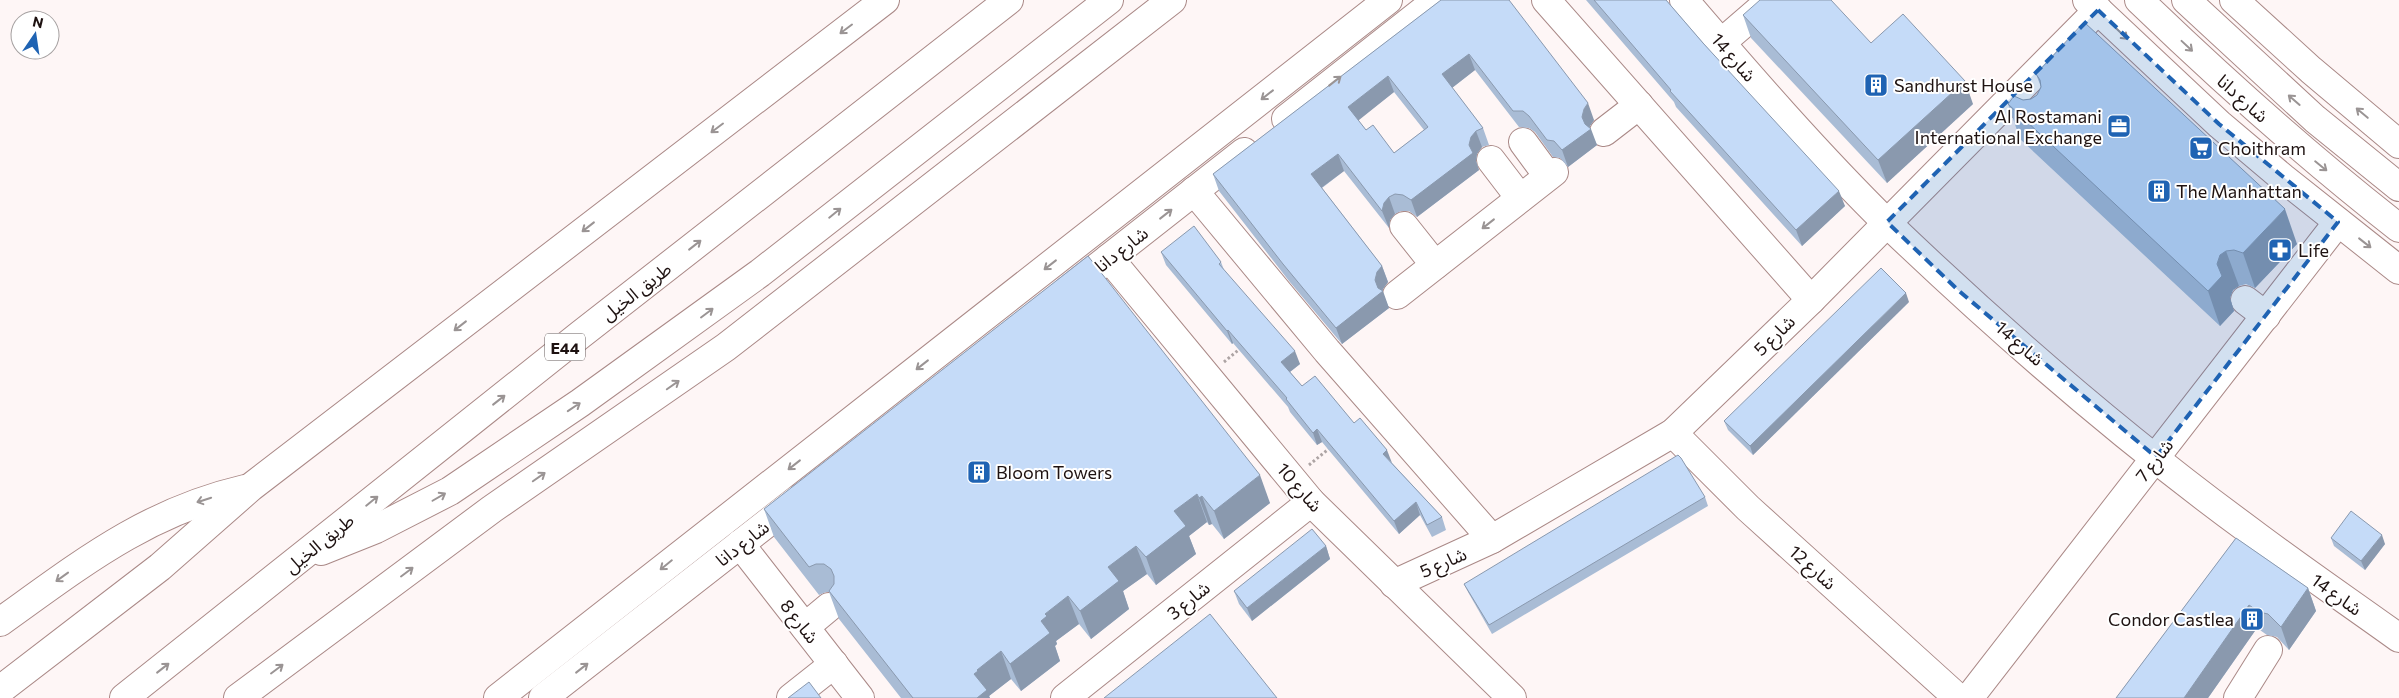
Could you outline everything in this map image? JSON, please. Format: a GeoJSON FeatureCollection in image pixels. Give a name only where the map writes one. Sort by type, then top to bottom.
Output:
{"type":"FeatureCollection","features":[{"type":"Feature","properties":{"kind":"main road"},"geometry":{"type":"LineString","coordinates":[[0,690],[160,567],[251,488],[885,0]]}},
{"type":"Feature","properties":{"kind":"main road","name":"طريق الخيل"},"geometry":{"type":"LineString","coordinates":[[124,698],[610,311],[1009,0]]}},
{"type":"Feature","properties":{"kind":"main road"},"geometry":{"type":"LineString","coordinates":[[299,559],[369,533],[414,511],[485,468],[588,398],[760,273],[1109,0]]}},
{"type":"Feature","properties":{"kind":"main road"},"geometry":{"type":"LineString","coordinates":[[238,698],[492,509],[726,347],[1172,0]]}},
{"type":"Feature","properties":{"kind":"main road","name":"شارع دانا"},"geometry":{"type":"LineString","coordinates":[[498,698],[1388,0]]}},
{"type":"Feature","properties":{"kind":"main road","name":"شارع دانا"},"geometry":{"type":"LineString","coordinates":[[1046,307],[1437,0]]}},
{"type":"Feature","properties":{"kind":"main road"},"geometry":{"type":"LineString","coordinates":[[1546,0],[1811,300]]}},
{"type":"Feature","properties":{"kind":"main road","name":"شارع 14"},"geometry":{"type":"LineString","coordinates":[[1684,0],[1790,120],[1887,222],[1959,291],[2085,401],[2248,530],[2399,638]]}},
{"type":"Feature","properties":{"kind":"main road"},"geometry":{"type":"LineString","coordinates":[[1721,43],[1771,0]]}},
{"type":"Feature","properties":{"kind":"main road","name":"شارع دانا"},"geometry":{"type":"LineString","coordinates":[[2139,0],[2291,140],[2399,228]]}},
{"type":"Feature","properties":{"kind":"main road","name":"شارع دانا"},"geometry":{"type":"LineString","coordinates":[[2186,0],[2315,119],[2399,188]]}},
{"type":"Feature","properties":{"kind":"main road"},"geometry":{"type":"LineString","coordinates":[[2234,0],[2311,70],[2399,144]]}},
{"type":"Feature","properties":{"kind":"main road"},"geometry":{"type":"LineString","coordinates":[[2093,5],[2219,124],[2399,270]]}},
{"type":"Feature","properties":{"kind":"main road","name":"شارع 5"},"geometry":{"type":"LineString","coordinates":[[1394,584],[1492,539],[1673,433],[1811,300],[1887,222],[2021,106],[2093,5]]}},
{"type":"Feature","properties":{"kind":"main road"},"geometry":{"type":"LineString","coordinates":[[1604,132],[1639,105]]}},
{"type":"Feature","properties":{"kind":"main road"},"geometry":{"type":"LineString","coordinates":[[1398,295],[1551,174],[1523,142]]}},
{"type":"Feature","properties":{"kind":"main road"},"geometry":{"type":"LineString","coordinates":[[1487,163],[1516,201]]}},
{"type":"Feature","properties":{"kind":"main road"},"geometry":{"type":"LineString","coordinates":[[1194,191],[1332,347],[1492,539]]}},
{"type":"Feature","properties":{"kind":"main road","name":"شارع 7"},"geometry":{"type":"LineString","coordinates":[[1969,698],[2156,457],[2255,308],[2338,222]]}},
{"type":"Feature","properties":{"kind":"main road"},"geometry":{"type":"LineString","coordinates":[[1408,223],[1439,262]]}},
{"type":"Feature","properties":{"kind":"main road"},"geometry":{"type":"LineString","coordinates":[[1116,224],[1122,228],[1125,235],[1111,257],[1087,264],[1079,251],[1094,231],[1116,224]]}},
{"type":"Feature","properties":{"kind":"main road","name":"شارع 10"},"geometry":{"type":"LineString","coordinates":[[1111,257],[1206,376],[1311,502],[1512,698]]}},
{"type":"Feature","properties":{"kind":"main road","name":"شارع 12"},"geometry":{"type":"LineString","coordinates":[[1673,433],[1748,508],[1958,698]]}},
{"type":"Feature","properties":{"kind":"main road","name":"شارع دانا"},"geometry":{"type":"LineString","coordinates":[[543,698],[818,484]]}},
{"type":"Feature","properties":{"kind":"main road"},"geometry":{"type":"LineString","coordinates":[[0,622],[97,552],[146,524],[197,502],[251,488]]}},
{"type":"Feature","properties":{"kind":"main road","name":"شارع 3"},"geometry":{"type":"LineString","coordinates":[[1064,698],[1311,502]]}},
{"type":"Feature","properties":{"kind":"main road"},"geometry":{"type":"LineString","coordinates":[[736,515],[747,521],[750,527],[739,545],[716,552],[711,548],[708,535],[721,522],[736,515]]}},
{"type":"Feature","properties":{"kind":"main road"},"geometry":{"type":"LineString","coordinates":[[2231,553],[2248,530]]}},
{"type":"Feature","properties":{"kind":"main road","name":"شارع 8"},"geometry":{"type":"LineString","coordinates":[[739,545],[860,698]]}},
{"type":"Feature","properties":{"kind":"main road"},"geometry":{"type":"LineString","coordinates":[[805,627],[829,607]]}},
{"type":"Feature","properties":{"kind":"main road"},"geometry":{"type":"LineString","coordinates":[[2238,698],[2268,650]]}},
{"type":"Feature","properties":{"kind":"main road"},"geometry":{"type":"LineString","coordinates":[[791,698],[834,664]]}},
{"type":"Feature","properties":{"kind":"path"},"geometry":{"type":"LineString","coordinates":[[1206,376],[1245,345]]}},
{"type":"Feature","properties":{"kind":"path"},"geometry":{"type":"LineString","coordinates":[[1292,478],[1335,444]]}},
{"type":"Feature","properties":{"kind":"highlighted area"},"geometry":{"type":"Polygon","coordinates":[[[2098,10],[2219,124],[2338,222],[2156,457],[1959,291],[1887,222],[2098,10]]]}},
{"type":"Feature","properties":{"kind":"building"},"geometry":{"type":"Polygon","coordinates":[[[1441,0],[1509,0],[1588,103],[1582,117],[1585,124],[1591,129],[1562,150],[1554,141],[1547,140],[1523,111],[1513,111],[1469,54],[1442,74],[1483,128],[1476,131],[1471,137],[1469,145],[1473,153],[1411,200],[1403,195],[1395,194],[1389,197],[1384,203],[1382,211],[1338,154],[1311,174],[1382,266],[1377,272],[1375,280],[1378,288],[1383,291],[1336,328],[1213,174],[1441,0]],[[1388,76],[1348,107],[1366,130],[1373,125],[1394,153],[1428,127],[1388,76]]]}},
{"type":"Feature","properties":{"kind":"building"},"geometry":{"type":"Polygon","coordinates":[[[1594,0],[1666,0],[1839,191],[1796,230],[1670,91],[1594,0]]]}},
{"type":"Feature","properties":{"kind":"building","name":"Sandhurst House"},"geometry":{"type":"Polygon","coordinates":[[[1760,0],[1831,0],[1871,43],[1903,14],[1965,81],[1878,160],[1743,15],[1760,0]]]}},
{"type":"Feature","properties":{"kind":"building","name":"The Manhattan"},"geometry":{"type":"Polygon","coordinates":[[[2084,22],[2285,209],[2243,253],[2234,250],[2226,251],[2220,255],[2217,264],[2222,276],[2208,291],[2008,104],[2014,96],[2023,100],[2031,99],[2037,95],[2041,87],[2040,80],[2036,74],[2084,22]]]}},
{"type":"Feature","properties":{"kind":"building"},"geometry":{"type":"Polygon","coordinates":[[[1194,226],[1221,262],[1219,264],[1295,351],[1281,362],[1302,386],[1315,376],[1354,423],[1360,418],[1387,450],[1383,454],[1442,517],[1427,525],[1416,502],[1394,521],[1317,429],[1313,433],[1287,398],[1227,331],[1161,252],[1194,226]]]}},
{"type":"Feature","properties":{"kind":"building"},"geometry":{"type":"Polygon","coordinates":[[[1088,256],[1260,475],[1214,511],[1202,496],[1199,498],[1197,494],[1174,511],[1186,526],[1146,557],[1136,546],[1108,567],[1119,581],[1080,611],[1068,596],[1045,614],[1047,616],[1041,621],[1050,633],[1010,664],[1001,651],[977,670],[974,674],[987,690],[977,698],[913,698],[829,591],[834,584],[834,576],[831,569],[824,564],[816,564],[809,567],[764,509],[1088,256]]]}},
{"type":"Feature","properties":{"kind":"building"},"geometry":{"type":"Polygon","coordinates":[[[1881,268],[1906,293],[1750,446],[1724,421],[1881,268]]]}},
{"type":"Feature","properties":{"kind":"building"},"geometry":{"type":"Polygon","coordinates":[[[1678,455],[1705,497],[1489,625],[1464,584],[1678,455]]]}},
{"type":"Feature","properties":{"kind":"building"},"geometry":{"type":"Polygon","coordinates":[[[2351,511],[2382,535],[2361,561],[2331,538],[2351,511]]]}},
{"type":"Feature","properties":{"kind":"building"},"geometry":{"type":"Polygon","coordinates":[[[1312,529],[1326,546],[1247,608],[1234,591],[1312,529]]]}},
{"type":"Feature","properties":{"kind":"building","name":"Condor Castlea"},"geometry":{"type":"Polygon","coordinates":[[[2236,538],[2308,588],[2281,627],[2268,614],[2259,612],[2249,605],[2184,698],[2116,698],[2236,538]]]}},
{"type":"Feature","properties":{"kind":"building"},"geometry":{"type":"Polygon","coordinates":[[[1210,614],[1277,698],[1104,698],[1210,614]]]}},
{"type":"Feature","properties":{"kind":"building"},"geometry":{"type":"Polygon","coordinates":[[[809,682],[821,698],[788,698],[809,682]]]}},
{"type":"Feature","properties":{"kind":"place","name":"Sandhurst House"},"geometry":{"type":"Point","coordinates":[1876,85]}},
{"type":"Feature","properties":{"kind":"place","name":"Al Rostamani International Exchange"},"geometry":{"type":"Point","coordinates":[2119,126]}},
{"type":"Feature","properties":{"kind":"place","name":"Choithram"},"geometry":{"type":"Point","coordinates":[2201,148]}},
{"type":"Feature","properties":{"kind":"place","name":"The Manhattan"},"geometry":{"type":"Point","coordinates":[2159,191]}},
{"type":"Feature","properties":{"kind":"place","name":"Life"},"geometry":{"type":"Point","coordinates":[2280,250]}},
{"type":"Feature","properties":{"kind":"place","name":"Bloom Towers"},"geometry":{"type":"Point","coordinates":[979,472]}},
{"type":"Feature","properties":{"kind":"place","name":"Condor Castlea"},"geometry":{"type":"Point","coordinates":[2252,619]}}]}
